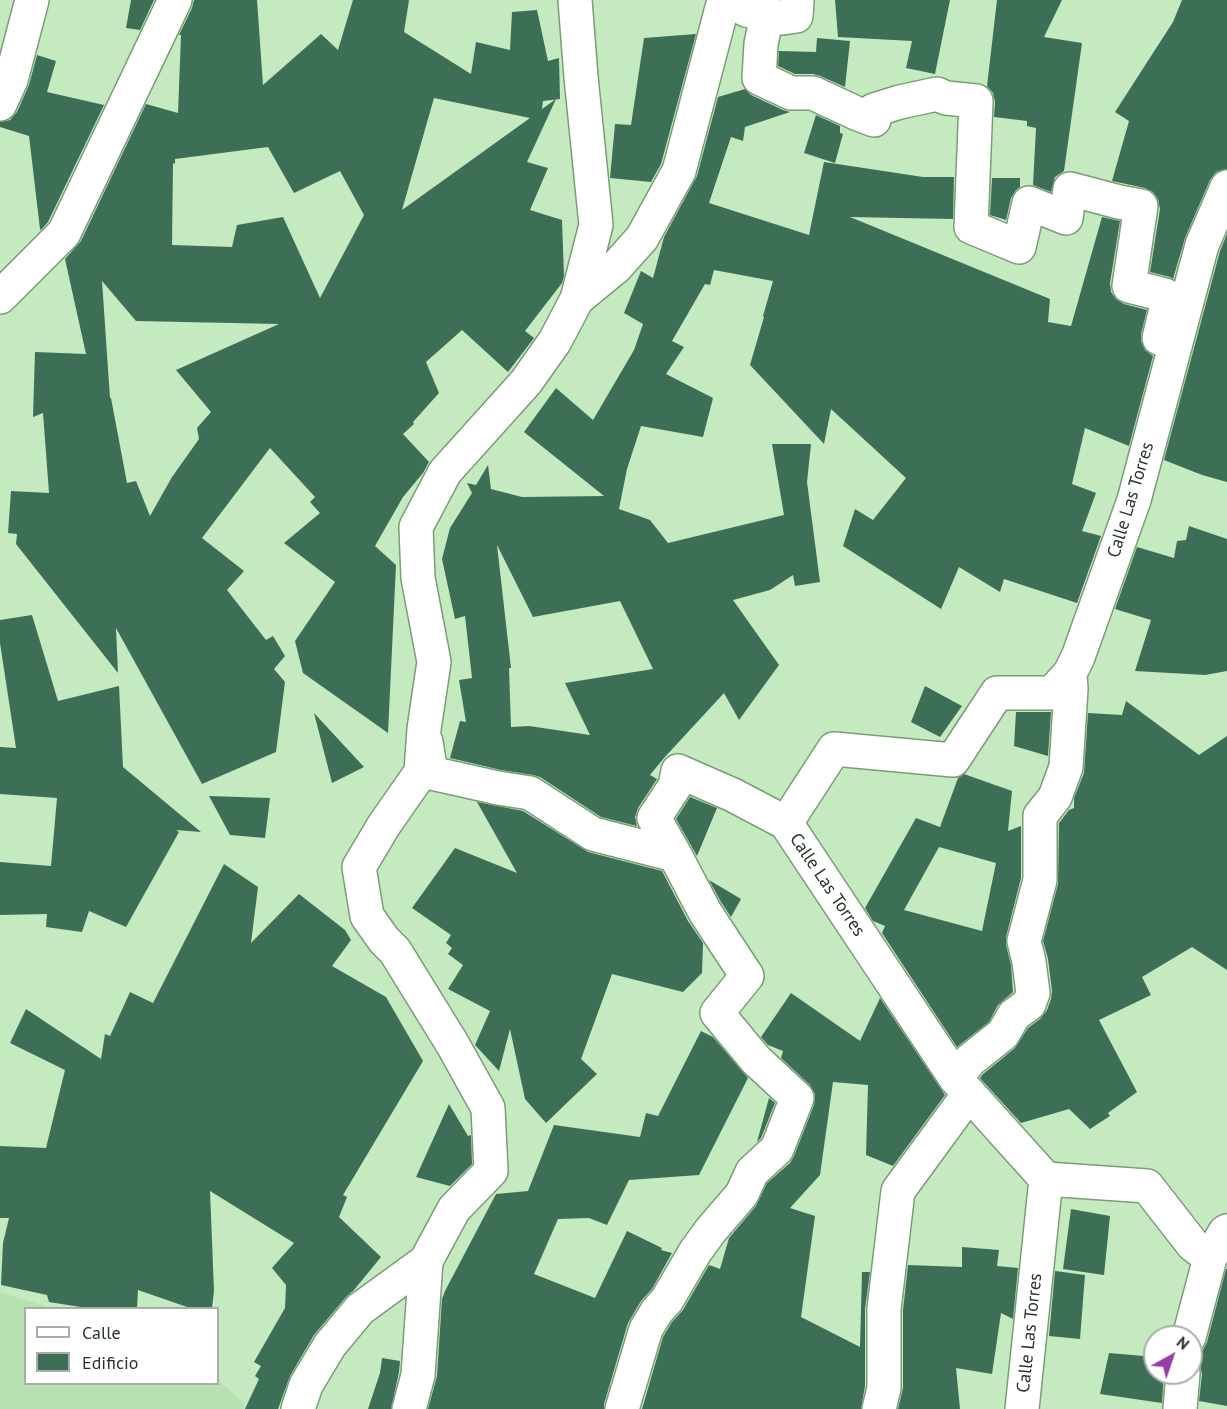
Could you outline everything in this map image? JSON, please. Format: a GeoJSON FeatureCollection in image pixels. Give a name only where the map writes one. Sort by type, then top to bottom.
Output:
{"type":"FeatureCollection","features":[{"type":"Feature","properties":{"kind":"street"},"geometry":{"type":"LineString","coordinates":[[0,104],[11,80],[32,0]]}},
{"type":"Feature","properties":{"kind":"street"},"geometry":{"type":"LineString","coordinates":[[0,297],[64,233],[175,0]]}},
{"type":"Feature","properties":{"kind":"street"},"geometry":{"type":"LineString","coordinates":[[409,1409],[418,1375],[426,1261],[454,1209],[491,1171],[488,1108],[453,1045],[395,951],[367,916],[359,867],[384,825],[421,772],[424,729],[434,662],[418,578],[416,527],[445,472],[526,381],[555,341],[577,300],[596,225],[575,0]]}},
{"type":"Feature","properties":{"kind":"street"},"geometry":{"type":"LineString","coordinates":[[577,300],[616,267],[642,238],[679,171],[723,3],[783,18],[796,16],[797,0]]}},
{"type":"Feature","properties":{"kind":"street"},"geometry":{"type":"LineString","coordinates":[[767,15],[761,44],[759,78],[772,85],[792,93],[813,93],[874,120],[874,110],[937,94],[946,98],[976,101],[971,227],[1019,247],[1029,203],[1066,218],[1070,189],[1141,206],[1129,286],[1165,295],[1166,309],[1159,338],[1175,345]]}},
{"type":"Feature","properties":{"kind":"street","name":"Calle Las Torres"},"geometry":{"type":"LineString","coordinates":[[1022,1409],[1046,1179],[963,1086],[786,823],[834,749],[953,760],[997,693],[1052,693],[1070,673],[1078,657],[1134,500],[1202,245],[1227,187]]}},
{"type":"Feature","properties":{"kind":"street"},"geometry":{"type":"LineString","coordinates":[[879,1409],[884,1388],[884,1309],[898,1191],[963,1086],[969,1061],[1003,1034],[1014,1015],[1029,1004],[1033,993],[1024,940],[1040,880],[1040,816],[1055,797],[1066,767],[1070,673]]}},
{"type":"Feature","properties":{"kind":"street"},"geometry":{"type":"LineString","coordinates":[[424,729],[431,773],[530,793],[593,834],[675,855]]}},
{"type":"Feature","properties":{"kind":"street"},"geometry":{"type":"LineString","coordinates":[[622,1409],[646,1329],[667,1300],[695,1252],[742,1194],[752,1172],[777,1149],[797,1098],[756,1060],[717,1013],[747,976],[705,912],[654,818],[675,786],[678,771],[733,795],[786,823]]}},
{"type":"Feature","properties":{"kind":"street"},"geometry":{"type":"LineString","coordinates":[[1046,1179],[1147,1186],[1193,1245],[1219,1245],[1193,1325]]}},
{"type":"Feature","properties":{"kind":"street"},"geometry":{"type":"LineString","coordinates":[[298,1409],[306,1385],[330,1345],[360,1309],[426,1261]]}},
{"type":"Feature","properties":{"kind":"street"},"geometry":{"type":"LineString","coordinates":[[1180,1409],[1182,1385]]}},
{"type":"Feature","properties":{"kind":"shaded area"},"geometry":{"type":"Polygon","coordinates":[[[0,1292],[48,1307],[24,1307],[24,1385],[219,1385],[219,1381],[244,1403],[243,1409],[0,1409],[0,1292]]]}},
{"type":"Feature","properties":{"kind":"building"},"geometry":{"type":"Polygon","coordinates":[[[131,0],[154,0],[140,30],[126,28],[131,0]]]}},
{"type":"Feature","properties":{"kind":"building"},"geometry":{"type":"Polygon","coordinates":[[[194,0],[257,0],[263,85],[321,34],[338,50],[353,0],[409,0],[404,32],[471,74],[476,42],[510,50],[512,12],[537,10],[548,61],[559,58],[560,99],[556,99],[527,162],[548,168],[530,210],[562,220],[564,276],[562,283],[525,331],[534,338],[508,372],[462,330],[426,362],[439,393],[403,434],[429,462],[403,497],[375,546],[396,565],[388,733],[303,673],[295,641],[335,582],[284,543],[320,513],[310,502],[315,497],[270,448],[202,538],[244,571],[227,590],[266,640],[273,636],[285,656],[274,669],[285,682],[276,752],[202,784],[116,628],[118,673],[16,544],[17,534],[8,533],[11,491],[49,493],[43,413],[33,417],[35,352],[86,354],[65,259],[81,241],[146,104],[178,113],[181,35],[179,35],[194,0]],[[434,98],[402,210],[530,118],[434,98]],[[555,100],[543,101],[542,109],[555,100]],[[268,147],[175,159],[175,164],[173,163],[172,245],[232,247],[237,225],[283,217],[320,298],[364,215],[340,171],[294,193],[268,147]],[[102,281],[110,398],[127,483],[136,481],[150,516],[172,477],[199,439],[197,428],[211,412],[176,370],[279,324],[136,321],[102,281]]]}},
{"type":"Feature","properties":{"kind":"building"},"geometry":{"type":"Polygon","coordinates":[[[835,0],[950,0],[935,74],[906,68],[912,41],[838,37],[835,0]]]}},
{"type":"Feature","properties":{"kind":"building"},"geometry":{"type":"Polygon","coordinates":[[[997,0],[1062,0],[1044,37],[1082,43],[1064,171],[1055,177],[1051,192],[1033,185],[1036,128],[1027,126],[1027,121],[994,117],[993,93],[987,86],[997,0]]]}},
{"type":"Feature","properties":{"kind":"building"},"geometry":{"type":"Polygon","coordinates":[[[1182,0],[1227,0],[1227,169],[1216,172],[1210,180],[1185,238],[1173,279],[1150,272],[1160,209],[1158,199],[1153,192],[1145,188],[1112,181],[1129,121],[1115,112],[1173,22],[1182,0]]]}},
{"type":"Feature","properties":{"kind":"building"},"geometry":{"type":"Polygon","coordinates":[[[696,34],[661,164],[651,182],[610,178],[615,124],[631,125],[644,38],[696,34]]]}},
{"type":"Feature","properties":{"kind":"building"},"geometry":{"type":"Polygon","coordinates":[[[817,38],[850,41],[845,87],[820,76],[795,74],[778,66],[779,51],[816,52],[817,38]]]}},
{"type":"Feature","properties":{"kind":"building"},"geometry":{"type":"Polygon","coordinates":[[[37,55],[56,61],[47,92],[104,105],[48,222],[41,230],[29,136],[0,127],[0,122],[10,120],[17,112],[29,85],[37,55]]]}},
{"type":"Feature","properties":{"kind":"building"},"geometry":{"type":"Polygon","coordinates":[[[745,89],[751,95],[790,112],[745,127],[743,141],[731,137],[709,203],[809,235],[824,162],[923,177],[954,177],[953,219],[850,217],[1050,299],[1048,322],[1071,326],[1102,217],[1120,221],[1110,283],[1111,292],[1124,304],[1147,310],[1141,341],[1145,350],[1153,356],[1129,446],[1085,428],[1072,484],[1096,493],[1082,531],[1101,536],[1077,603],[1004,579],[1000,592],[959,567],[941,609],[843,546],[855,509],[873,520],[906,478],[831,409],[824,444],[750,365],[773,281],[714,270],[710,285],[705,284],[672,341],[684,347],[666,374],[713,398],[703,437],[641,426],[627,469],[619,509],[650,520],[668,543],[784,515],[772,444],[811,444],[807,482],[820,582],[795,586],[793,575],[770,590],[733,600],[779,665],[739,720],[724,693],[664,758],[650,775],[657,779],[638,808],[635,817],[637,826],[601,817],[540,777],[450,758],[460,721],[466,722],[459,680],[472,678],[465,616],[455,619],[442,559],[450,528],[472,493],[467,483],[476,485],[488,465],[491,489],[522,497],[604,496],[524,432],[556,388],[593,420],[634,350],[643,324],[624,313],[641,271],[653,278],[664,237],[697,176],[718,97],[745,89]],[[497,545],[511,668],[509,668],[511,727],[529,726],[590,735],[565,683],[653,669],[620,601],[533,617],[497,545]]]}},
{"type":"Feature","properties":{"kind":"building"},"geometry":{"type":"Polygon","coordinates":[[[816,115],[840,126],[840,133],[843,134],[835,163],[804,153],[816,115]]]}},
{"type":"Feature","properties":{"kind":"building"},"geometry":{"type":"Polygon","coordinates":[[[992,178],[1020,178],[1020,187],[1011,198],[1006,220],[990,215],[992,178]]]}},
{"type":"Feature","properties":{"kind":"building"},"geometry":{"type":"Polygon","coordinates":[[[1227,234],[1227,482],[1164,460],[1220,251],[1227,234]]]}},
{"type":"Feature","properties":{"kind":"building"},"geometry":{"type":"Polygon","coordinates":[[[1189,526],[1227,539],[1227,671],[1205,675],[1135,671],[1151,620],[1115,609],[1137,547],[1174,558],[1177,541],[1186,540],[1189,526]]]}},
{"type":"Feature","properties":{"kind":"building"},"geometry":{"type":"Polygon","coordinates":[[[32,615],[58,701],[119,686],[123,767],[201,832],[176,830],[179,832],[126,927],[89,911],[82,932],[46,927],[47,914],[0,915],[0,862],[51,866],[57,798],[0,794],[0,747],[16,748],[0,643],[0,620],[32,615]]]}},
{"type":"Feature","properties":{"kind":"building"},"geometry":{"type":"Polygon","coordinates":[[[925,686],[962,706],[940,737],[911,722],[925,686]]]}},
{"type":"Feature","properties":{"kind":"building"},"geometry":{"type":"Polygon","coordinates":[[[1126,701],[1199,755],[1227,736],[1227,970],[1192,947],[1142,977],[1151,995],[1099,1020],[1137,1092],[1108,1113],[1110,1116],[1090,1129],[1069,1109],[1021,1123],[980,1078],[1015,1048],[1028,1028],[1047,1010],[1052,991],[1043,941],[1058,884],[1059,823],[1069,810],[1074,808],[1074,798],[1084,773],[1088,713],[1122,715],[1126,701]]]}},
{"type":"Feature","properties":{"kind":"building"},"geometry":{"type":"Polygon","coordinates":[[[1016,712],[1051,712],[1048,756],[1014,746],[1016,712]]]}},
{"type":"Feature","properties":{"kind":"building"},"geometry":{"type":"Polygon","coordinates":[[[314,713],[364,767],[332,783],[314,713]]]}},
{"type":"Feature","properties":{"kind":"building"},"geometry":{"type":"Polygon","coordinates":[[[964,774],[1012,791],[1008,831],[1021,826],[1021,878],[1006,937],[1013,992],[998,1005],[989,1022],[957,1047],[882,933],[885,926],[873,921],[865,908],[916,818],[940,827],[958,778],[964,774]],[[939,847],[904,910],[982,931],[996,863],[939,847]]]}},
{"type":"Feature","properties":{"kind":"building"},"geometry":{"type":"Polygon","coordinates":[[[209,796],[270,798],[265,838],[230,835],[209,796]]]}},
{"type":"Feature","properties":{"kind":"building"},"geometry":{"type":"Polygon","coordinates":[[[690,797],[717,808],[697,856],[676,819],[690,797]]]}},
{"type":"Feature","properties":{"kind":"building"},"geometry":{"type":"Polygon","coordinates":[[[477,802],[523,811],[588,852],[662,871],[688,921],[703,943],[702,973],[683,992],[612,974],[581,1059],[597,1074],[546,1123],[525,1099],[510,1029],[499,1071],[475,1045],[490,1011],[448,989],[463,965],[448,954],[452,948],[446,943],[451,935],[412,908],[455,848],[517,873],[477,802]]]}},
{"type":"Feature","properties":{"kind":"building"},"geometry":{"type":"Polygon","coordinates":[[[224,864],[258,887],[251,943],[299,894],[345,930],[351,940],[332,966],[386,997],[423,1061],[343,1195],[347,1197],[339,1217],[381,1257],[314,1335],[290,1376],[278,1409],[245,1409],[259,1379],[255,1376],[261,1366],[254,1362],[285,1308],[286,1285],[272,1268],[294,1243],[210,1191],[214,1291],[212,1307],[187,1307],[138,1290],[137,1307],[81,1307],[49,1302],[47,1295],[1,1285],[3,1243],[9,1218],[0,1218],[0,1146],[46,1148],[65,1070],[10,1043],[26,1009],[101,1059],[105,1034],[110,1036],[130,992],[153,1003],[224,864]]]}},
{"type":"Feature","properties":{"kind":"building"},"geometry":{"type":"Polygon","coordinates":[[[709,880],[741,899],[731,917],[721,902],[709,880]]]}},
{"type":"Feature","properties":{"kind":"building"},"geometry":{"type":"Polygon","coordinates":[[[791,993],[860,1041],[880,998],[945,1095],[893,1166],[866,1155],[868,1085],[833,1082],[820,1175],[790,1208],[815,1216],[801,1317],[860,1347],[862,1272],[870,1272],[865,1309],[865,1386],[861,1409],[642,1409],[663,1337],[683,1310],[709,1265],[720,1269],[729,1238],[756,1206],[767,1183],[790,1163],[814,1105],[815,1094],[810,1085],[781,1058],[783,1051],[768,1045],[761,1037],[791,993]]]}},
{"type":"Feature","properties":{"kind":"building"},"geometry":{"type":"Polygon","coordinates":[[[701,1031],[713,1037],[748,1078],[699,1175],[629,1180],[607,1225],[589,1218],[558,1219],[534,1274],[595,1298],[627,1231],[662,1248],[661,1250],[672,1253],[652,1289],[641,1301],[628,1323],[604,1409],[428,1409],[437,1376],[442,1299],[496,1194],[528,1191],[554,1125],[640,1137],[646,1113],[658,1116],[701,1031]]]}},
{"type":"Feature","properties":{"kind":"building"},"geometry":{"type":"Polygon","coordinates":[[[769,1098],[775,1103],[761,1138],[757,1142],[769,1098]]]}},
{"type":"Feature","properties":{"kind":"building"},"geometry":{"type":"Polygon","coordinates":[[[449,1104],[468,1136],[471,1135],[472,1164],[450,1186],[416,1177],[449,1104]]]}},
{"type":"Feature","properties":{"kind":"building"},"geometry":{"type":"Polygon","coordinates":[[[1071,1209],[1110,1216],[1104,1275],[1063,1269],[1071,1209]]]}},
{"type":"Feature","properties":{"kind":"building"},"geometry":{"type":"Polygon","coordinates":[[[962,1247],[999,1250],[997,1266],[1018,1268],[1013,1319],[1001,1313],[992,1374],[956,1368],[960,1409],[898,1409],[903,1388],[903,1310],[908,1265],[962,1267],[962,1247]]]}},
{"type":"Feature","properties":{"kind":"building"},"geometry":{"type":"Polygon","coordinates":[[[1227,1269],[1227,1406],[1199,1401],[1201,1385],[1203,1385],[1203,1350],[1227,1269]]]}},
{"type":"Feature","properties":{"kind":"building"},"geometry":{"type":"Polygon","coordinates":[[[1055,1271],[1085,1275],[1080,1339],[1049,1336],[1055,1271]]]}},
{"type":"Feature","properties":{"kind":"building"},"geometry":{"type":"Polygon","coordinates":[[[1109,1353],[1143,1356],[1143,1385],[1163,1385],[1162,1403],[1100,1394],[1109,1353]]]}},
{"type":"Feature","properties":{"kind":"building"},"geometry":{"type":"Polygon","coordinates":[[[382,1358],[400,1361],[391,1409],[368,1409],[380,1373],[382,1358]]]}}]}
